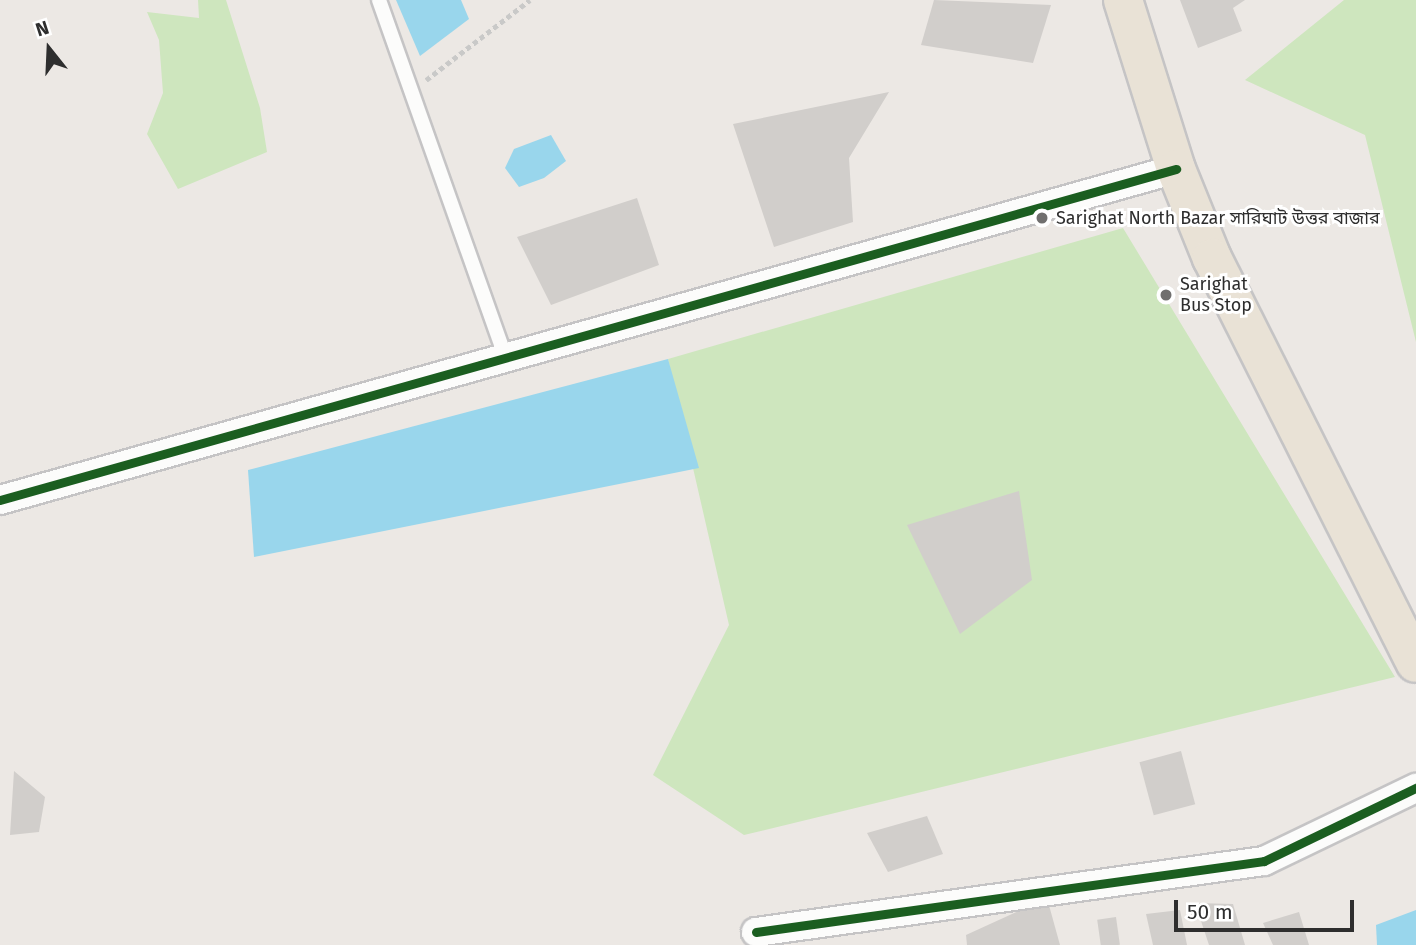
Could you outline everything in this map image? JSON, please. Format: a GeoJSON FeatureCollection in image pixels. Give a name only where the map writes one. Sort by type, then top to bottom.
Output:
{"type":"FeatureCollection","features":[{"type":"Feature","properties":{"kind":"highway"},"geometry":{"type":"LineString","coordinates":[[1123,0],[1176,169],[1212,258],[1416,663]]}},
{"type":"Feature","properties":{"kind":"street"},"geometry":{"type":"LineString","coordinates":[[0,500],[505,355],[1176,169]]}},
{"type":"Feature","properties":{"kind":"street"},"geometry":{"type":"LineString","coordinates":[[756,932],[1264,860],[1416,788]]}},
{"type":"Feature","properties":{"kind":"lane"},"geometry":{"type":"LineString","coordinates":[[379,0],[505,355]]}},
{"type":"Feature","properties":{"kind":"path"},"geometry":{"type":"LineString","coordinates":[[411,91],[530,0]]}},
{"type":"Feature","properties":{"kind":"green space"},"geometry":{"type":"Polygon","coordinates":[[[198,0],[226,0],[260,108],[267,152],[178,189],[147,134],[163,93],[159,40],[147,12],[199,18],[198,0]]]}},
{"type":"Feature","properties":{"kind":"green space"},"geometry":{"type":"Polygon","coordinates":[[[1344,0],[1416,0],[1416,342],[1365,135],[1245,80],[1344,0]]]}},
{"type":"Feature","properties":{"kind":"green space"},"geometry":{"type":"Polygon","coordinates":[[[1123,228],[1395,677],[744,835],[653,775],[729,625],[668,359],[1123,228]]]}},
{"type":"Feature","properties":{"kind":"water"},"geometry":{"type":"Polygon","coordinates":[[[396,0],[461,0],[469,19],[420,56],[396,0]]]}},
{"type":"Feature","properties":{"kind":"water"},"geometry":{"type":"Polygon","coordinates":[[[551,135],[566,161],[544,178],[519,187],[505,168],[514,149],[551,135]]]}},
{"type":"Feature","properties":{"kind":"water"},"geometry":{"type":"Polygon","coordinates":[[[668,359],[699,468],[254,557],[248,470],[668,359]]]}},
{"type":"Feature","properties":{"kind":"water"},"geometry":{"type":"Polygon","coordinates":[[[1416,910],[1416,945],[1377,945],[1376,925],[1416,910]]]}},
{"type":"Feature","properties":{"kind":"building"},"geometry":{"type":"Polygon","coordinates":[[[934,0],[1051,5],[1033,63],[921,45],[934,0]]]}},
{"type":"Feature","properties":{"kind":"building"},"geometry":{"type":"Polygon","coordinates":[[[1180,0],[1245,0],[1233,8],[1242,31],[1198,48],[1180,0]]]}},
{"type":"Feature","properties":{"kind":"building"},"geometry":{"type":"Polygon","coordinates":[[[889,92],[849,158],[853,222],[774,247],[733,124],[889,92]]]}},
{"type":"Feature","properties":{"kind":"building"},"geometry":{"type":"Polygon","coordinates":[[[637,198],[659,265],[551,305],[517,237],[637,198]]]}},
{"type":"Feature","properties":{"kind":"building"},"geometry":{"type":"Polygon","coordinates":[[[1019,491],[1032,580],[960,634],[907,525],[1019,491]]]}},
{"type":"Feature","properties":{"kind":"building"},"geometry":{"type":"Polygon","coordinates":[[[1181,751],[1195,804],[1154,815],[1139,762],[1181,751]]]}},
{"type":"Feature","properties":{"kind":"building"},"geometry":{"type":"Polygon","coordinates":[[[14,771],[45,797],[39,832],[10,835],[14,771]]]}},
{"type":"Feature","properties":{"kind":"building"},"geometry":{"type":"Polygon","coordinates":[[[927,816],[943,854],[888,872],[867,833],[927,816]]]}},
{"type":"Feature","properties":{"kind":"building"},"geometry":{"type":"Polygon","coordinates":[[[1047,898],[1060,945],[967,945],[966,935],[1047,898]]]}},
{"type":"Feature","properties":{"kind":"building"},"geometry":{"type":"Polygon","coordinates":[[[1195,903],[1233,904],[1245,945],[1209,945],[1195,903]]]}},
{"type":"Feature","properties":{"kind":"building"},"geometry":{"type":"Polygon","coordinates":[[[1180,910],[1187,945],[1153,945],[1146,914],[1180,910]]]}},
{"type":"Feature","properties":{"kind":"building"},"geometry":{"type":"Polygon","coordinates":[[[1299,912],[1309,945],[1273,945],[1263,923],[1299,912]]]}},
{"type":"Feature","properties":{"kind":"building"},"geometry":{"type":"Polygon","coordinates":[[[1116,917],[1120,945],[1101,945],[1097,920],[1116,917]]]}},
{"type":"Feature","properties":{"kind":"cycle path"},"geometry":{"type":"LineString","coordinates":[[0,500],[1176,169]]}},
{"type":"Feature","properties":{"kind":"cycle path"},"geometry":{"type":"LineString","coordinates":[[756,932],[1264,861],[1416,788]]}},
{"type":"Feature","properties":{"kind":"place","name":"Sarighat North Bazar সারিঘাট উত্তর বাজার"},"geometry":{"type":"Point","coordinates":[1042,218]}},
{"type":"Feature","properties":{"kind":"place","name":"Sarighat Bus Stop"},"geometry":{"type":"Point","coordinates":[1166,295]}}]}
